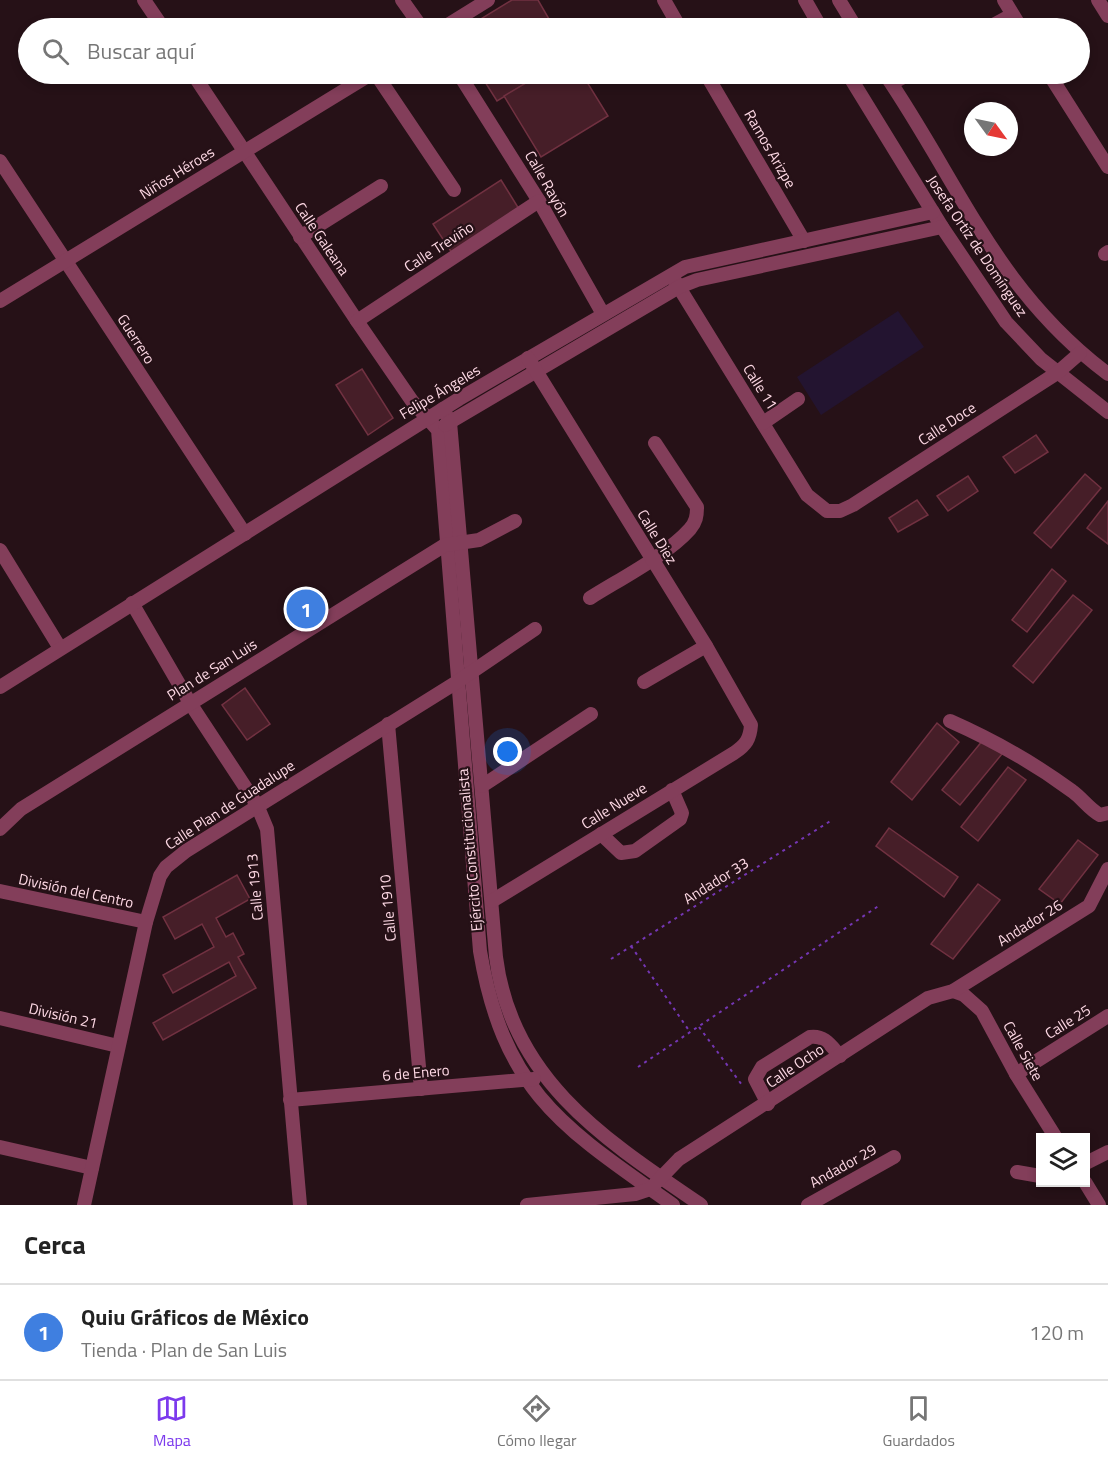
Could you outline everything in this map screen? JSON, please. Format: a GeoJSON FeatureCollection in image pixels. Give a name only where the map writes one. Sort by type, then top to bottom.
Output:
{"type":"FeatureCollection","features":[{"type":"Feature","properties":{"kind":"street"},"geometry":{"type":"LineString","coordinates":[[144,0],[156,18]]}},
{"type":"Feature","properties":{"kind":"street"},"geometry":{"type":"LineString","coordinates":[[402,0],[415,18]]}},
{"type":"Feature","properties":{"kind":"street"},"geometry":{"type":"LineString","coordinates":[[459,18],[488,0]]}},
{"type":"Feature","properties":{"kind":"street"},"geometry":{"type":"LineString","coordinates":[[664,0],[674,18]]}},
{"type":"Feature","properties":{"kind":"street"},"geometry":{"type":"LineString","coordinates":[[805,0],[815,18]]}},
{"type":"Feature","properties":{"kind":"street"},"geometry":{"type":"LineString","coordinates":[[839,0],[850,18]]}},
{"type":"Feature","properties":{"kind":"street"},"geometry":{"type":"LineString","coordinates":[[1004,0],[1014,18]]}},
{"type":"Feature","properties":{"kind":"street"},"geometry":{"type":"LineString","coordinates":[[1098,0],[1108,16]]}},
{"type":"Feature","properties":{"kind":"street"},"geometry":{"type":"LineString","coordinates":[[1006,18],[1012,15]]}},
{"type":"Feature","properties":{"kind":"street","name":"Calle Galeana"},"geometry":{"type":"LineString","coordinates":[[200,84],[357,321],[427,418]]}},
{"type":"Feature","properties":{"kind":"street","name":"Niños Héroes"},"geometry":{"type":"LineString","coordinates":[[0,301],[354,84]]}},
{"type":"Feature","properties":{"kind":"street"},"geometry":{"type":"LineString","coordinates":[[383,84],[454,190]]}},
{"type":"Feature","properties":{"kind":"street","name":"Calle Rayón"},"geometry":{"type":"LineString","coordinates":[[465,84],[539,201],[603,314]]}},
{"type":"Feature","properties":{"kind":"street","name":"Ramos Arizpe"},"geometry":{"type":"LineString","coordinates":[[712,84],[804,242]]}},
{"type":"Feature","properties":{"kind":"street","name":"Josefa Ortíz de Domínguez"},"geometry":{"type":"LineString","coordinates":[[856,84],[933,212],[1006,322],[1057,373],[1108,411]]}},
{"type":"Feature","properties":{"kind":"street","name":"Josefa Ortíz de Domínguez"},"geometry":{"type":"LineString","coordinates":[[892,84],[966,211],[1010,277],[1040,314],[1080,353],[1108,374]]}},
{"type":"Feature","properties":{"kind":"street"},"geometry":{"type":"LineString","coordinates":[[1055,84],[1108,167]]}},
{"type":"Feature","properties":{"kind":"street","name":"Guerrero"},"geometry":{"type":"LineString","coordinates":[[0,161],[245,534]]}},
{"type":"Feature","properties":{"kind":"street"},"geometry":{"type":"LineString","coordinates":[[300,237],[381,186]]}},
{"type":"Feature","properties":{"kind":"street","name":"Calle Treviño"},"geometry":{"type":"LineString","coordinates":[[357,321],[539,201]]}},
{"type":"Feature","properties":{"kind":"street","name":"Felipe Ángeles"},"geometry":{"type":"LineString","coordinates":[[0,687],[427,418],[532,364],[675,281],[697,264],[933,212]]}},
{"type":"Feature","properties":{"kind":"street","name":"Felipe Ángeles"},"geometry":{"type":"LineString","coordinates":[[438,430],[603,314],[675,281],[697,280],[942,226]]}},
{"type":"Feature","properties":{"kind":"street","name":"Calle 11"},"geometry":{"type":"LineString","coordinates":[[675,281],[807,495],[827,511]]}},
{"type":"Feature","properties":{"kind":"street","name":"Calle Doce"},"geometry":{"type":"LineString","coordinates":[[827,511],[840,511],[853,505],[1057,373],[1080,353]]}},
{"type":"Feature","properties":{"kind":"street","name":"Calle Diez"},"geometry":{"type":"LineString","coordinates":[[532,364],[706,645],[747,715],[751,725],[751,736]]}},
{"type":"Feature","properties":{"kind":"street"},"geometry":{"type":"LineString","coordinates":[[763,423],[798,399]]}},
{"type":"Feature","properties":{"kind":"street","name":"Ejército Constitucionalista"},"geometry":{"type":"LineString","coordinates":[[443,409],[450,422],[496,957],[503,1000],[511,1020],[545,1077],[580,1117],[621,1150],[700,1205]]}},
{"type":"Feature","properties":{"kind":"street"},"geometry":{"type":"LineString","coordinates":[[427,418],[438,430]]}},
{"type":"Feature","properties":{"kind":"street","name":"Ejército Constitucionalista"},"geometry":{"type":"LineString","coordinates":[[438,430],[445,545],[484,972],[503,1039],[538,1097],[587,1145],[674,1205]]}},
{"type":"Feature","properties":{"kind":"street"},"geometry":{"type":"LineString","coordinates":[[590,598],[651,559],[690,529],[697,518],[698,507],[655,443]]}},
{"type":"Feature","properties":{"kind":"street"},"geometry":{"type":"LineString","coordinates":[[445,545],[479,540],[515,521]]}},
{"type":"Feature","properties":{"kind":"street","name":"Plan de San Luis"},"geometry":{"type":"LineString","coordinates":[[0,829],[21,809],[445,545]]}},
{"type":"Feature","properties":{"kind":"street"},"geometry":{"type":"LineString","coordinates":[[0,550],[60,648]]}},
{"type":"Feature","properties":{"kind":"street","name":"Calle 1913"},"geometry":{"type":"LineString","coordinates":[[132,603],[190,703],[257,805],[267,829],[300,1205]]}},
{"type":"Feature","properties":{"kind":"street","name":"Calle Plan de Guadalupe"},"geometry":{"type":"LineString","coordinates":[[84,1205],[146,922],[155,888],[166,867],[257,805],[457,682],[535,629]]}},
{"type":"Feature","properties":{"kind":"street"},"geometry":{"type":"LineString","coordinates":[[644,682],[706,645]]}},
{"type":"Feature","properties":{"kind":"street"},"geometry":{"type":"LineString","coordinates":[[482,786],[591,714]]}},
{"type":"Feature","properties":{"kind":"street"},"geometry":{"type":"LineString","coordinates":[[950,721],[980,734],[1040,769],[1075,792],[1100,815],[1108,813]]}},
{"type":"Feature","properties":{"kind":"street","name":"Calle 1910"},"geometry":{"type":"LineString","coordinates":[[388,724],[421,1089]]}},
{"type":"Feature","properties":{"kind":"street","name":"Calle Nueve"},"geometry":{"type":"LineString","coordinates":[[492,901],[734,753],[746,745],[751,736]]}},
{"type":"Feature","properties":{"kind":"street"},"geometry":{"type":"LineString","coordinates":[[601,834],[621,853],[634,851],[680,819],[682,813],[672,790]]}},
{"type":"Feature","properties":{"kind":"street","name":"Andador 26"},"geometry":{"type":"LineString","coordinates":[[953,991],[1089,906],[1108,869]]}},
{"type":"Feature","properties":{"kind":"street","name":"División del Centro"},"geometry":{"type":"LineString","coordinates":[[0,891],[146,922]]}},
{"type":"Feature","properties":{"kind":"street","name":"Calle Ocho"},"geometry":{"type":"LineString","coordinates":[[650,1189],[680,1159],[928,998],[953,991]]}},
{"type":"Feature","properties":{"kind":"street","name":"Calle Siete"},"geometry":{"type":"LineString","coordinates":[[953,991],[964,994],[982,1011],[1016,1074],[1053,1133]]}},
{"type":"Feature","properties":{"kind":"street","name":"Calle 25"},"geometry":{"type":"LineString","coordinates":[[1016,1074],[1108,1016]]}},
{"type":"Feature","properties":{"kind":"street","name":"División 21"},"geometry":{"type":"LineString","coordinates":[[0,1018],[118,1046]]}},
{"type":"Feature","properties":{"kind":"street"},"geometry":{"type":"LineString","coordinates":[[768,1104],[754,1078],[771,1061],[810,1037],[818,1036],[826,1040],[840,1056]]}},
{"type":"Feature","properties":{"kind":"street","name":"6 de Enero"},"geometry":{"type":"LineString","coordinates":[[290,1100],[527,1081],[545,1077]]}},
{"type":"Feature","properties":{"kind":"street"},"geometry":{"type":"LineString","coordinates":[[0,1147],[92,1168]]}},
{"type":"Feature","properties":{"kind":"street"},"geometry":{"type":"LineString","coordinates":[[1090,1161],[1107,1155]]}},
{"type":"Feature","properties":{"kind":"street","name":"Andador 29"},"geometry":{"type":"LineString","coordinates":[[808,1205],[894,1157]]}},
{"type":"Feature","properties":{"kind":"street"},"geometry":{"type":"LineString","coordinates":[[1017,1172],[1036,1175]]}},
{"type":"Feature","properties":{"kind":"street"},"geometry":{"type":"LineString","coordinates":[[1087,1187],[1099,1205]]}},
{"type":"Feature","properties":{"kind":"street"},"geometry":{"type":"LineString","coordinates":[[527,1205],[615,1197],[650,1189]]}},
{"type":"Feature","properties":{"kind":"path","name":"Andador 33"},"geometry":{"type":"LineString","coordinates":[[611,959],[832,820]]}},
{"type":"Feature","properties":{"kind":"path"},"geometry":{"type":"LineString","coordinates":[[638,1067],[880,905]]}},
{"type":"Feature","properties":{"kind":"path"},"geometry":{"type":"LineString","coordinates":[[631,946],[690,1032]]}},
{"type":"Feature","properties":{"kind":"path"},"geometry":{"type":"LineString","coordinates":[[699,1026],[746,1090]]}},
{"type":"Feature","properties":{"kind":"shaded area"},"geometry":{"type":"Polygon","coordinates":[[[898,311],[924,347],[821,415],[797,377],[898,311]]]}},
{"type":"Feature","properties":{"kind":"building"},"geometry":{"type":"Polygon","coordinates":[[[512,0],[538,0],[548,18],[482,18],[512,0]]]}},
{"type":"Feature","properties":{"kind":"building"},"geometry":{"type":"Polygon","coordinates":[[[486,84],[525,84],[497,101],[486,84]]]}},
{"type":"Feature","properties":{"kind":"building"},"geometry":{"type":"Polygon","coordinates":[[[524,84],[588,84],[608,116],[541,157],[504,96],[524,84]]]}},
{"type":"Feature","properties":{"kind":"building"},"geometry":{"type":"Polygon","coordinates":[[[501,180],[519,209],[452,253],[433,224],[501,180]]]}},
{"type":"Feature","properties":{"kind":"building"},"geometry":{"type":"Polygon","coordinates":[[[362,369],[393,418],[368,435],[336,385],[362,369]]]}},
{"type":"Feature","properties":{"kind":"building"},"geometry":{"type":"Polygon","coordinates":[[[1036,435],[1048,452],[1015,473],[1003,457],[1036,435]]]}},
{"type":"Feature","properties":{"kind":"building"},"geometry":{"type":"Polygon","coordinates":[[[1085,474],[1101,488],[1051,548],[1034,533],[1085,474]]]}},
{"type":"Feature","properties":{"kind":"building"},"geometry":{"type":"Polygon","coordinates":[[[968,476],[978,491],[948,511],[937,496],[968,476]]]}},
{"type":"Feature","properties":{"kind":"building"},"geometry":{"type":"Polygon","coordinates":[[[917,500],[928,515],[898,532],[889,518],[917,500]]]}},
{"type":"Feature","properties":{"kind":"building"},"geometry":{"type":"Polygon","coordinates":[[[1108,501],[1108,544],[1087,528],[1108,501]]]}},
{"type":"Feature","properties":{"kind":"building"},"geometry":{"type":"Polygon","coordinates":[[[1052,569],[1066,581],[1027,632],[1012,620],[1052,569]]]}},
{"type":"Feature","properties":{"kind":"building"},"geometry":{"type":"Polygon","coordinates":[[[1073,595],[1092,610],[1033,683],[1013,666],[1073,595]]]}},
{"type":"Feature","properties":{"kind":"building"},"geometry":{"type":"Polygon","coordinates":[[[245,688],[270,724],[247,740],[222,705],[245,688]]]}},
{"type":"Feature","properties":{"kind":"building"},"geometry":{"type":"Polygon","coordinates":[[[937,723],[959,742],[912,800],[891,782],[937,723]]]}},
{"type":"Feature","properties":{"kind":"building"},"geometry":{"type":"Polygon","coordinates":[[[983,740],[1002,754],[960,805],[942,790],[983,740]]]}},
{"type":"Feature","properties":{"kind":"building"},"geometry":{"type":"Polygon","coordinates":[[[1008,767],[1026,780],[978,841],[961,827],[1008,767]]]}},
{"type":"Feature","properties":{"kind":"building"},"geometry":{"type":"Polygon","coordinates":[[[889,828],[958,877],[944,897],[876,846],[889,828]]]}},
{"type":"Feature","properties":{"kind":"building"},"geometry":{"type":"Polygon","coordinates":[[[1078,840],[1098,855],[1060,904],[1039,889],[1078,840]]]}},
{"type":"Feature","properties":{"kind":"building"},"geometry":{"type":"Polygon","coordinates":[[[237,875],[250,899],[216,918],[226,937],[233,933],[244,954],[238,957],[256,988],[163,1040],[153,1023],[236,976],[229,962],[173,993],[163,975],[214,947],[202,924],[175,939],[163,917],[237,875]]]}},
{"type":"Feature","properties":{"kind":"building"},"geometry":{"type":"Polygon","coordinates":[[[978,884],[1000,900],[953,959],[931,944],[978,884]]]}},
{"type":"Feature","properties":{"kind":"place","name":"Quiu Gráficos de México"},"geometry":{"type":"Point","coordinates":[306,609]}}]}
